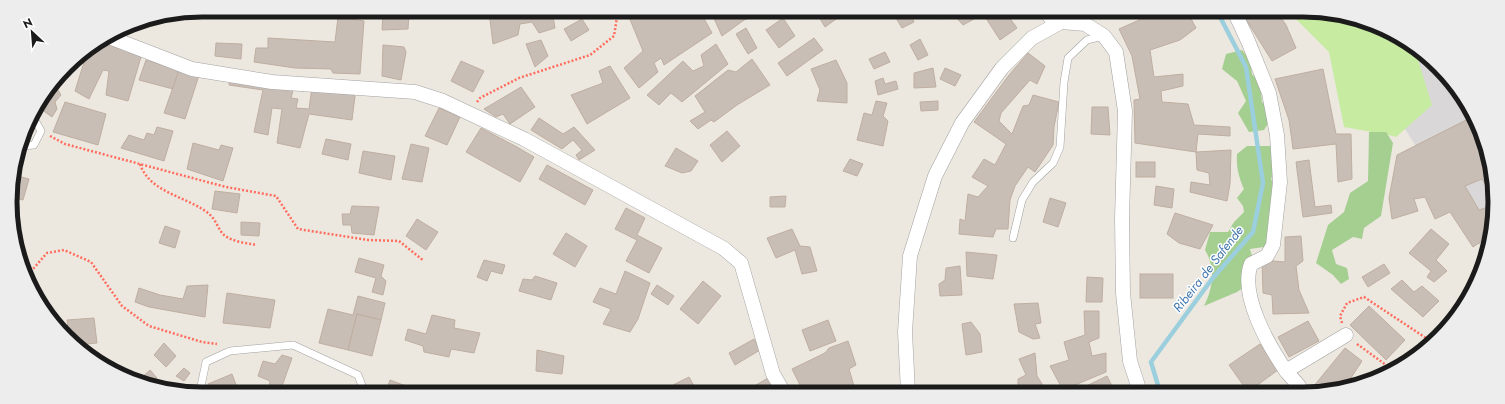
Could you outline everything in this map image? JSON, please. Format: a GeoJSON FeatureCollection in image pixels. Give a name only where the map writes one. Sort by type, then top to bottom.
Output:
{"type":"FeatureCollection","features":[{"type":"Feature","properties":{"kind":"street"},"geometry":{"type":"LineString","coordinates":[[1237,17],[1269,93],[1277,135],[1280,182],[1273,245],[1267,256],[1251,264],[1248,271],[1252,303],[1267,343],[1286,371],[1300,387]]}},
{"type":"Feature","properties":{"kind":"street"},"geometry":{"type":"LineString","coordinates":[[908,387],[905,332],[910,256],[934,176],[962,123],[1002,68],[1032,38],[1061,22],[1085,24],[1104,36],[1116,52],[1125,112],[1122,219],[1123,293],[1130,361],[1138,387]]}},
{"type":"Feature","properties":{"kind":"street"},"geometry":{"type":"LineString","coordinates":[[114,39],[192,68],[272,82],[415,92],[443,101],[524,139],[723,248],[741,263],[774,374],[781,387]]}},
{"type":"Feature","properties":{"kind":"street"},"geometry":{"type":"LineString","coordinates":[[1286,371],[1346,335]]}},
{"type":"Feature","properties":{"kind":"lane"},"geometry":{"type":"LineString","coordinates":[[1046,17],[1052,26]]}},
{"type":"Feature","properties":{"kind":"lane"},"geometry":{"type":"LineString","coordinates":[[1013,238],[1022,200],[1033,182],[1053,163],[1060,147],[1064,82],[1068,58],[1087,40],[1104,36]]}},
{"type":"Feature","properties":{"kind":"lane"},"geometry":{"type":"LineString","coordinates":[[26,146],[34,145],[41,131],[35,121]]}},
{"type":"Feature","properties":{"kind":"lane"},"geometry":{"type":"LineString","coordinates":[[201,387],[206,362],[230,351],[293,345],[358,375],[362,387]]}},
{"type":"Feature","properties":{"kind":"path"},"geometry":{"type":"LineString","coordinates":[[468,113],[480,98],[519,78],[590,55],[614,36],[617,17]]}},
{"type":"Feature","properties":{"kind":"path"},"geometry":{"type":"LineString","coordinates":[[41,131],[65,144],[226,187],[276,196],[298,229],[368,240],[399,241],[424,261]]}},
{"type":"Feature","properties":{"kind":"path"},"geometry":{"type":"LineString","coordinates":[[140,164],[144,175],[158,187],[207,212],[217,221],[223,234],[234,240],[257,245]]}},
{"type":"Feature","properties":{"kind":"path"},"geometry":{"type":"LineString","coordinates":[[30,270],[33,269],[47,252],[64,250],[91,262],[122,306],[149,326],[202,342],[224,346]]}},
{"type":"Feature","properties":{"kind":"path"},"geometry":{"type":"LineString","coordinates":[[1388,366],[1346,335],[1340,316],[1347,303],[1364,298],[1427,339]]}},
{"type":"Feature","properties":{"kind":"shaded area"},"geometry":{"type":"Polygon","coordinates":[[[1335,20],[1351,23],[1374,31],[1406,48],[1434,71],[1457,99],[1474,131],[1482,154],[1488,190],[1488,214],[1482,249],[1335,20]]]}},
{"type":"Feature","properties":{"kind":"green space"},"geometry":{"type":"Polygon","coordinates":[[[1294,17],[1315,17],[1351,23],[1385,36],[1406,48],[1417,56],[1432,105],[1396,137],[1344,127],[1329,52],[1294,17]]]}},
{"type":"Feature","properties":{"kind":"green space"},"geometry":{"type":"Polygon","coordinates":[[[1242,50],[1250,60],[1252,74],[1260,83],[1262,102],[1274,114],[1264,130],[1249,132],[1238,113],[1246,101],[1237,81],[1222,69],[1226,54],[1242,50]]]}},
{"type":"Feature","properties":{"kind":"green space"},"geometry":{"type":"Polygon","coordinates":[[[1369,132],[1386,132],[1393,143],[1381,216],[1364,228],[1362,239],[1353,237],[1332,250],[1336,264],[1347,268],[1349,279],[1341,284],[1333,275],[1316,263],[1328,225],[1344,212],[1350,193],[1368,181],[1369,132]]]}},
{"type":"Feature","properties":{"kind":"green space"},"geometry":{"type":"Polygon","coordinates":[[[1247,146],[1275,146],[1286,166],[1271,178],[1274,188],[1275,236],[1264,247],[1250,249],[1254,263],[1250,283],[1237,292],[1204,306],[1210,292],[1212,278],[1211,264],[1205,250],[1210,232],[1228,232],[1234,222],[1244,212],[1243,206],[1237,198],[1244,189],[1238,172],[1237,154],[1247,146]]]}},
{"type":"Feature","properties":{"kind":"building"},"geometry":{"type":"Polygon","coordinates":[[[338,17],[364,21],[360,74],[333,73],[331,69],[295,68],[254,62],[256,48],[268,48],[268,38],[335,42],[338,17]]]}},
{"type":"Feature","properties":{"kind":"building"},"geometry":{"type":"Polygon","coordinates":[[[383,17],[409,17],[408,29],[382,30],[383,17]]]}},
{"type":"Feature","properties":{"kind":"building"},"geometry":{"type":"Polygon","coordinates":[[[490,17],[553,17],[555,28],[539,33],[532,22],[520,24],[518,35],[493,44],[490,17]]]}},
{"type":"Feature","properties":{"kind":"building"},"geometry":{"type":"Polygon","coordinates":[[[629,17],[703,17],[712,33],[664,65],[661,58],[654,63],[658,72],[639,88],[624,68],[643,51],[629,17]]]}},
{"type":"Feature","properties":{"kind":"building"},"geometry":{"type":"Polygon","coordinates":[[[713,17],[751,17],[744,20],[722,36],[713,17]]]}},
{"type":"Feature","properties":{"kind":"building"},"geometry":{"type":"Polygon","coordinates":[[[819,17],[839,17],[825,27],[819,17]]]}},
{"type":"Feature","properties":{"kind":"building"},"geometry":{"type":"Polygon","coordinates":[[[912,17],[914,22],[902,28],[896,18],[912,17]]]}},
{"type":"Feature","properties":{"kind":"building"},"geometry":{"type":"Polygon","coordinates":[[[956,17],[973,17],[974,19],[963,25],[956,17]]]}},
{"type":"Feature","properties":{"kind":"building"},"geometry":{"type":"Polygon","coordinates":[[[985,17],[1009,17],[1017,28],[1000,40],[985,17]]]}},
{"type":"Feature","properties":{"kind":"building"},"geometry":{"type":"Polygon","coordinates":[[[1146,17],[1190,17],[1196,28],[1180,40],[1150,50],[1154,77],[1183,74],[1183,86],[1161,91],[1162,102],[1188,104],[1194,125],[1230,127],[1230,136],[1198,134],[1196,152],[1135,143],[1134,100],[1140,99],[1132,56],[1119,29],[1146,17]]]}},
{"type":"Feature","properties":{"kind":"building"},"geometry":{"type":"Polygon","coordinates":[[[1244,17],[1281,17],[1286,25],[1296,48],[1272,61],[1244,17]]]}},
{"type":"Feature","properties":{"kind":"building"},"geometry":{"type":"Polygon","coordinates":[[[783,18],[795,36],[779,48],[766,30],[783,18]]]}},
{"type":"Feature","properties":{"kind":"building"},"geometry":{"type":"Polygon","coordinates":[[[582,19],[589,30],[571,41],[564,29],[582,19]]]}},
{"type":"Feature","properties":{"kind":"building"},"geometry":{"type":"Polygon","coordinates":[[[746,28],[757,48],[748,54],[736,34],[746,28]]]}},
{"type":"Feature","properties":{"kind":"building"},"geometry":{"type":"Polygon","coordinates":[[[814,38],[823,50],[787,76],[778,63],[814,38]]]}},
{"type":"Feature","properties":{"kind":"building"},"geometry":{"type":"Polygon","coordinates":[[[920,39],[928,55],[918,60],[910,45],[920,39]]]}},
{"type":"Feature","properties":{"kind":"building"},"geometry":{"type":"Polygon","coordinates":[[[541,40],[548,56],[535,67],[526,44],[541,40]]]}},
{"type":"Feature","properties":{"kind":"building"},"geometry":{"type":"Polygon","coordinates":[[[110,41],[141,57],[128,101],[106,95],[109,71],[103,70],[89,99],[75,91],[85,59],[110,41]]]}},
{"type":"Feature","properties":{"kind":"building"},"geometry":{"type":"Polygon","coordinates":[[[216,43],[242,44],[241,59],[215,56],[216,43]]]}},
{"type":"Feature","properties":{"kind":"building"},"geometry":{"type":"Polygon","coordinates":[[[716,44],[728,64],[682,102],[671,93],[659,105],[647,95],[683,61],[693,71],[704,66],[701,55],[716,44]]]}},
{"type":"Feature","properties":{"kind":"building"},"geometry":{"type":"Polygon","coordinates":[[[383,45],[404,47],[406,52],[401,80],[382,76],[383,45]]]}},
{"type":"Feature","properties":{"kind":"building"},"geometry":{"type":"Polygon","coordinates":[[[885,52],[890,62],[874,69],[869,59],[885,52]]]}},
{"type":"Feature","properties":{"kind":"building"},"geometry":{"type":"Polygon","coordinates":[[[1028,53],[1045,66],[1037,84],[1030,80],[1001,113],[999,121],[1012,134],[1023,106],[1029,105],[1033,95],[1059,102],[1054,127],[1053,145],[1035,172],[1028,167],[1015,186],[1010,200],[1008,229],[996,229],[993,237],[959,234],[960,219],[965,221],[968,194],[978,197],[988,186],[972,177],[984,159],[995,165],[1006,144],[974,122],[1009,75],[1028,53]]]}},
{"type":"Feature","properties":{"kind":"building"},"geometry":{"type":"Polygon","coordinates":[[[752,59],[770,85],[737,105],[714,122],[711,120],[698,129],[690,121],[705,112],[695,96],[728,70],[736,72],[752,59]]]}},
{"type":"Feature","properties":{"kind":"building"},"geometry":{"type":"Polygon","coordinates":[[[146,60],[179,70],[173,89],[139,80],[146,60]]]}},
{"type":"Feature","properties":{"kind":"building"},"geometry":{"type":"Polygon","coordinates":[[[836,60],[847,83],[847,103],[817,101],[820,90],[811,69],[836,60]]]}},
{"type":"Feature","properties":{"kind":"building"},"geometry":{"type":"Polygon","coordinates":[[[461,61],[484,71],[473,92],[451,81],[461,61]]]}},
{"type":"Feature","properties":{"kind":"building"},"geometry":{"type":"Polygon","coordinates":[[[610,66],[630,98],[587,124],[571,95],[603,83],[599,71],[610,66]]]}},
{"type":"Feature","properties":{"kind":"building"},"geometry":{"type":"Polygon","coordinates":[[[933,68],[936,87],[914,88],[914,73],[933,68]]]}},
{"type":"Feature","properties":{"kind":"building"},"geometry":{"type":"Polygon","coordinates":[[[945,68],[961,75],[955,86],[940,79],[945,68]]]}},
{"type":"Feature","properties":{"kind":"building"},"geometry":{"type":"Polygon","coordinates":[[[201,69],[185,119],[164,113],[179,70],[201,69]]]}},
{"type":"Feature","properties":{"kind":"building"},"geometry":{"type":"Polygon","coordinates":[[[1323,69],[1336,134],[1351,134],[1352,179],[1338,182],[1336,144],[1293,149],[1289,120],[1275,79],[1323,69]]]}},
{"type":"Feature","properties":{"kind":"building"},"geometry":{"type":"Polygon","coordinates":[[[231,73],[294,87],[291,98],[298,99],[296,108],[309,109],[312,87],[350,92],[355,96],[352,120],[309,114],[300,148],[277,143],[282,109],[272,108],[268,135],[254,132],[263,90],[229,85],[231,73]]]}},
{"type":"Feature","properties":{"kind":"building"},"geometry":{"type":"Polygon","coordinates":[[[883,78],[885,84],[896,81],[898,89],[878,95],[875,81],[883,78]]]}},
{"type":"Feature","properties":{"kind":"building"},"geometry":{"type":"Polygon","coordinates":[[[56,87],[61,95],[55,102],[57,109],[52,117],[42,110],[56,87]]]}},
{"type":"Feature","properties":{"kind":"building"},"geometry":{"type":"Polygon","coordinates":[[[521,87],[535,107],[510,124],[503,114],[496,117],[484,109],[521,87]]]}},
{"type":"Feature","properties":{"kind":"building"},"geometry":{"type":"Polygon","coordinates":[[[876,101],[887,103],[883,116],[888,121],[883,146],[857,140],[864,113],[872,115],[876,101]]]}},
{"type":"Feature","properties":{"kind":"building"},"geometry":{"type":"Polygon","coordinates":[[[938,101],[938,110],[921,111],[920,102],[938,101]]]}},
{"type":"Feature","properties":{"kind":"building"},"geometry":{"type":"Polygon","coordinates":[[[65,102],[106,114],[98,145],[53,132],[65,102]]]}},
{"type":"Feature","properties":{"kind":"building"},"geometry":{"type":"Polygon","coordinates":[[[1092,107],[1108,107],[1110,135],[1091,134],[1092,107]]]}},
{"type":"Feature","properties":{"kind":"building"},"geometry":{"type":"Polygon","coordinates":[[[439,108],[460,117],[447,145],[425,136],[439,108]]]}},
{"type":"Feature","properties":{"kind":"building"},"geometry":{"type":"Polygon","coordinates":[[[539,118],[563,134],[574,127],[595,150],[579,160],[576,155],[582,150],[573,140],[562,149],[531,130],[539,118]]]}},
{"type":"Feature","properties":{"kind":"building"},"geometry":{"type":"Polygon","coordinates":[[[1468,119],[1482,154],[1488,189],[1482,179],[1465,186],[1479,210],[1488,207],[1484,240],[1473,247],[1450,212],[1435,219],[1425,197],[1414,199],[1418,211],[1392,219],[1389,198],[1397,155],[1468,119]]]}},
{"type":"Feature","properties":{"kind":"building"},"geometry":{"type":"Polygon","coordinates":[[[157,127],[173,131],[164,161],[121,148],[129,135],[144,140],[147,133],[154,135],[157,127]]]}},
{"type":"Feature","properties":{"kind":"building"},"geometry":{"type":"Polygon","coordinates":[[[481,128],[534,157],[520,182],[466,152],[481,128]]]}},
{"type":"Feature","properties":{"kind":"building"},"geometry":{"type":"Polygon","coordinates":[[[727,131],[740,146],[722,162],[710,145],[727,131]]]}},
{"type":"Feature","properties":{"kind":"building"},"geometry":{"type":"Polygon","coordinates":[[[326,139],[351,144],[348,160],[322,154],[326,139]]]}},
{"type":"Feature","properties":{"kind":"building"},"geometry":{"type":"Polygon","coordinates":[[[193,143],[219,150],[221,145],[233,148],[223,181],[187,169],[193,143]]]}},
{"type":"Feature","properties":{"kind":"building"},"geometry":{"type":"Polygon","coordinates":[[[411,144],[429,148],[422,182],[402,179],[411,144]]]}},
{"type":"Feature","properties":{"kind":"building"},"geometry":{"type":"Polygon","coordinates":[[[676,148],[698,161],[691,171],[682,173],[665,166],[676,148]]]}},
{"type":"Feature","properties":{"kind":"building"},"geometry":{"type":"Polygon","coordinates":[[[1231,150],[1230,184],[1227,201],[1190,192],[1191,182],[1210,185],[1209,173],[1197,170],[1196,152],[1231,150]]]}},
{"type":"Feature","properties":{"kind":"building"},"geometry":{"type":"Polygon","coordinates":[[[363,151],[395,156],[391,180],[359,173],[363,151]]]}},
{"type":"Feature","properties":{"kind":"building"},"geometry":{"type":"Polygon","coordinates":[[[850,159],[863,164],[857,176],[843,171],[850,159]]]}},
{"type":"Feature","properties":{"kind":"building"},"geometry":{"type":"Polygon","coordinates":[[[1309,160],[1315,207],[1331,205],[1332,213],[1303,217],[1296,162],[1309,160]]]}},
{"type":"Feature","properties":{"kind":"building"},"geometry":{"type":"Polygon","coordinates":[[[1136,162],[1155,162],[1155,177],[1136,177],[1136,162]]]}},
{"type":"Feature","properties":{"kind":"building"},"geometry":{"type":"Polygon","coordinates":[[[547,165],[593,190],[585,205],[539,179],[547,165]]]}},
{"type":"Feature","properties":{"kind":"building"},"geometry":{"type":"Polygon","coordinates":[[[19,176],[29,179],[23,200],[17,198],[19,176]]]}},
{"type":"Feature","properties":{"kind":"building"},"geometry":{"type":"Polygon","coordinates":[[[1156,186],[1174,189],[1172,208],[1154,205],[1156,186]]]}},
{"type":"Feature","properties":{"kind":"building"},"geometry":{"type":"Polygon","coordinates":[[[215,191],[240,194],[237,213],[212,209],[215,191]]]}},
{"type":"Feature","properties":{"kind":"building"},"geometry":{"type":"Polygon","coordinates":[[[786,196],[785,207],[770,207],[770,197],[786,196]]]}},
{"type":"Feature","properties":{"kind":"building"},"geometry":{"type":"Polygon","coordinates":[[[1050,198],[1066,203],[1058,227],[1043,222],[1050,198]]]}},
{"type":"Feature","properties":{"kind":"building"},"geometry":{"type":"Polygon","coordinates":[[[352,206],[379,207],[374,235],[352,233],[351,225],[343,225],[342,214],[350,214],[352,206]]]}},
{"type":"Feature","properties":{"kind":"building"},"geometry":{"type":"Polygon","coordinates":[[[626,208],[645,218],[637,235],[662,248],[649,273],[626,261],[637,240],[615,229],[626,208]]]}},
{"type":"Feature","properties":{"kind":"building"},"geometry":{"type":"Polygon","coordinates":[[[1175,213],[1213,225],[1200,249],[1179,243],[1167,234],[1175,213]]]}},
{"type":"Feature","properties":{"kind":"building"},"geometry":{"type":"Polygon","coordinates":[[[417,219],[438,232],[426,250],[406,236],[417,219]]]}},
{"type":"Feature","properties":{"kind":"building"},"geometry":{"type":"Polygon","coordinates":[[[241,222],[260,223],[259,236],[241,235],[241,222]]]}},
{"type":"Feature","properties":{"kind":"building"},"geometry":{"type":"Polygon","coordinates":[[[165,226],[180,231],[175,248],[159,243],[165,226]]]}},
{"type":"Feature","properties":{"kind":"building"},"geometry":{"type":"Polygon","coordinates":[[[792,229],[800,246],[810,247],[817,271],[802,274],[795,250],[776,258],[767,238],[792,229]]]}},
{"type":"Feature","properties":{"kind":"building"},"geometry":{"type":"Polygon","coordinates":[[[1431,229],[1449,244],[1436,260],[1447,271],[1434,282],[1427,277],[1431,271],[1409,253],[1431,229]]]}},
{"type":"Feature","properties":{"kind":"building"},"geometry":{"type":"Polygon","coordinates":[[[566,233],[587,246],[575,267],[553,254],[566,233]]]}},
{"type":"Feature","properties":{"kind":"building"},"geometry":{"type":"Polygon","coordinates":[[[1301,236],[1303,261],[1296,266],[1299,290],[1309,313],[1273,314],[1272,295],[1263,293],[1262,260],[1285,262],[1285,237],[1301,236]]]}},
{"type":"Feature","properties":{"kind":"building"},"geometry":{"type":"Polygon","coordinates":[[[966,252],[997,255],[993,279],[967,276],[966,252]]]}},
{"type":"Feature","properties":{"kind":"building"},"geometry":{"type":"Polygon","coordinates":[[[359,258],[384,265],[381,276],[386,281],[383,295],[372,292],[376,278],[355,272],[359,258]]]}},
{"type":"Feature","properties":{"kind":"building"},"geometry":{"type":"Polygon","coordinates":[[[484,260],[505,265],[502,274],[491,271],[487,281],[477,277],[484,260]]]}},
{"type":"Feature","properties":{"kind":"building"},"geometry":{"type":"Polygon","coordinates":[[[1384,264],[1390,273],[1368,287],[1362,277],[1384,264]]]}},
{"type":"Feature","properties":{"kind":"building"},"geometry":{"type":"Polygon","coordinates":[[[960,266],[962,295],[940,296],[939,284],[945,280],[946,268],[960,266]]]}},
{"type":"Feature","properties":{"kind":"building"},"geometry":{"type":"Polygon","coordinates":[[[625,271],[650,283],[638,319],[630,332],[603,324],[611,309],[593,302],[600,288],[616,294],[625,271]]]}},
{"type":"Feature","properties":{"kind":"building"},"geometry":{"type":"Polygon","coordinates":[[[1140,274],[1173,274],[1173,298],[1140,298],[1140,274]]]}},
{"type":"Feature","properties":{"kind":"building"},"geometry":{"type":"Polygon","coordinates":[[[535,276],[557,283],[551,300],[519,291],[523,279],[532,280],[535,276]]]}},
{"type":"Feature","properties":{"kind":"building"},"geometry":{"type":"Polygon","coordinates":[[[1087,277],[1103,278],[1102,302],[1086,302],[1087,277]]]}},
{"type":"Feature","properties":{"kind":"building"},"geometry":{"type":"Polygon","coordinates":[[[1402,280],[1414,292],[1422,286],[1439,301],[1423,317],[1391,289],[1402,280]]]}},
{"type":"Feature","properties":{"kind":"building"},"geometry":{"type":"Polygon","coordinates":[[[703,281],[721,296],[698,324],[680,309],[703,281]]]}},
{"type":"Feature","properties":{"kind":"building"},"geometry":{"type":"Polygon","coordinates":[[[208,285],[205,317],[149,307],[135,302],[139,288],[160,295],[183,299],[187,286],[208,285]]]}},
{"type":"Feature","properties":{"kind":"building"},"geometry":{"type":"Polygon","coordinates":[[[657,285],[674,296],[668,305],[651,294],[657,285]]]}},
{"type":"Feature","properties":{"kind":"building"},"geometry":{"type":"Polygon","coordinates":[[[227,293],[275,300],[270,328],[223,323],[227,293]]]}},
{"type":"Feature","properties":{"kind":"building"},"geometry":{"type":"Polygon","coordinates":[[[358,296],[385,303],[381,320],[357,314],[348,350],[319,343],[328,309],[353,315],[358,296]]]}},
{"type":"Feature","properties":{"kind":"building"},"geometry":{"type":"Polygon","coordinates":[[[1038,303],[1041,323],[1035,324],[1040,338],[1033,339],[1019,332],[1014,304],[1038,303]]]}},
{"type":"Feature","properties":{"kind":"building"},"geometry":{"type":"Polygon","coordinates":[[[1369,306],[1405,340],[1386,360],[1350,325],[1369,306]]]}},
{"type":"Feature","properties":{"kind":"building"},"geometry":{"type":"Polygon","coordinates":[[[1084,311],[1099,311],[1099,338],[1089,342],[1092,356],[1106,353],[1106,372],[1070,387],[1061,387],[1050,366],[1069,360],[1064,342],[1085,335],[1084,311]]]}},
{"type":"Feature","properties":{"kind":"building"},"geometry":{"type":"Polygon","coordinates":[[[357,314],[381,320],[372,356],[348,350],[357,314]]]}},
{"type":"Feature","properties":{"kind":"building"},"geometry":{"type":"Polygon","coordinates":[[[432,315],[455,320],[454,328],[480,333],[474,353],[451,349],[449,357],[424,352],[423,346],[405,340],[408,329],[426,334],[432,315]]]}},
{"type":"Feature","properties":{"kind":"building"},"geometry":{"type":"Polygon","coordinates":[[[94,318],[97,343],[84,344],[68,330],[67,320],[94,318]]]}},
{"type":"Feature","properties":{"kind":"building"},"geometry":{"type":"Polygon","coordinates":[[[828,320],[836,341],[810,351],[802,330],[828,320]]]}},
{"type":"Feature","properties":{"kind":"building"},"geometry":{"type":"Polygon","coordinates":[[[1308,321],[1319,341],[1289,357],[1278,337],[1308,321]]]}},
{"type":"Feature","properties":{"kind":"building"},"geometry":{"type":"Polygon","coordinates":[[[971,322],[980,334],[982,352],[966,355],[962,324],[971,322]]]}},
{"type":"Feature","properties":{"kind":"building"},"geometry":{"type":"Polygon","coordinates":[[[754,339],[760,350],[735,365],[729,353],[754,339]]]}},
{"type":"Feature","properties":{"kind":"building"},"geometry":{"type":"Polygon","coordinates":[[[848,341],[856,365],[849,369],[854,386],[862,387],[801,387],[792,369],[825,353],[829,348],[848,341]]]}},
{"type":"Feature","properties":{"kind":"building"},"geometry":{"type":"Polygon","coordinates":[[[164,343],[176,356],[166,367],[154,355],[164,343]]]}},
{"type":"Feature","properties":{"kind":"building"},"geometry":{"type":"Polygon","coordinates":[[[1260,344],[1278,370],[1255,387],[1244,387],[1229,365],[1260,344]]]}},
{"type":"Feature","properties":{"kind":"building"},"geometry":{"type":"Polygon","coordinates":[[[1345,348],[1362,361],[1349,381],[1313,387],[1345,348]]]}},
{"type":"Feature","properties":{"kind":"building"},"geometry":{"type":"Polygon","coordinates":[[[537,350],[564,356],[562,374],[536,371],[537,350]]]}},
{"type":"Feature","properties":{"kind":"building"},"geometry":{"type":"Polygon","coordinates":[[[1035,353],[1037,376],[1044,387],[1018,387],[1018,379],[1026,375],[1019,359],[1035,353]]]}},
{"type":"Feature","properties":{"kind":"building"},"geometry":{"type":"Polygon","coordinates":[[[282,355],[292,358],[282,387],[269,387],[270,381],[258,376],[263,361],[275,364],[282,355]]]}},
{"type":"Feature","properties":{"kind":"building"},"geometry":{"type":"Polygon","coordinates":[[[184,368],[190,373],[184,381],[176,376],[184,368]]]}},
{"type":"Feature","properties":{"kind":"building"},"geometry":{"type":"Polygon","coordinates":[[[150,370],[157,378],[154,381],[142,377],[150,370]]]}},
{"type":"Feature","properties":{"kind":"building"},"geometry":{"type":"Polygon","coordinates":[[[232,374],[237,387],[210,387],[208,384],[232,374]]]}},
{"type":"Feature","properties":{"kind":"building"},"geometry":{"type":"Polygon","coordinates":[[[1107,376],[1112,387],[1084,387],[1107,376]]]}},
{"type":"Feature","properties":{"kind":"building"},"geometry":{"type":"Polygon","coordinates":[[[689,377],[695,387],[674,387],[673,385],[689,377]]]}},
{"type":"Feature","properties":{"kind":"building"},"geometry":{"type":"Polygon","coordinates":[[[768,378],[773,387],[752,387],[768,378]]]}},
{"type":"Feature","properties":{"kind":"building"},"geometry":{"type":"Polygon","coordinates":[[[390,380],[410,387],[387,387],[390,380]]]}},
{"type":"Feature","properties":{"kind":"waterway","name":"Ribeira de Safende"},"geometry":{"type":"LineString","coordinates":[[1158,387],[1151,362],[1212,279],[1253,232],[1263,183],[1246,67],[1220,17]]}}]}
